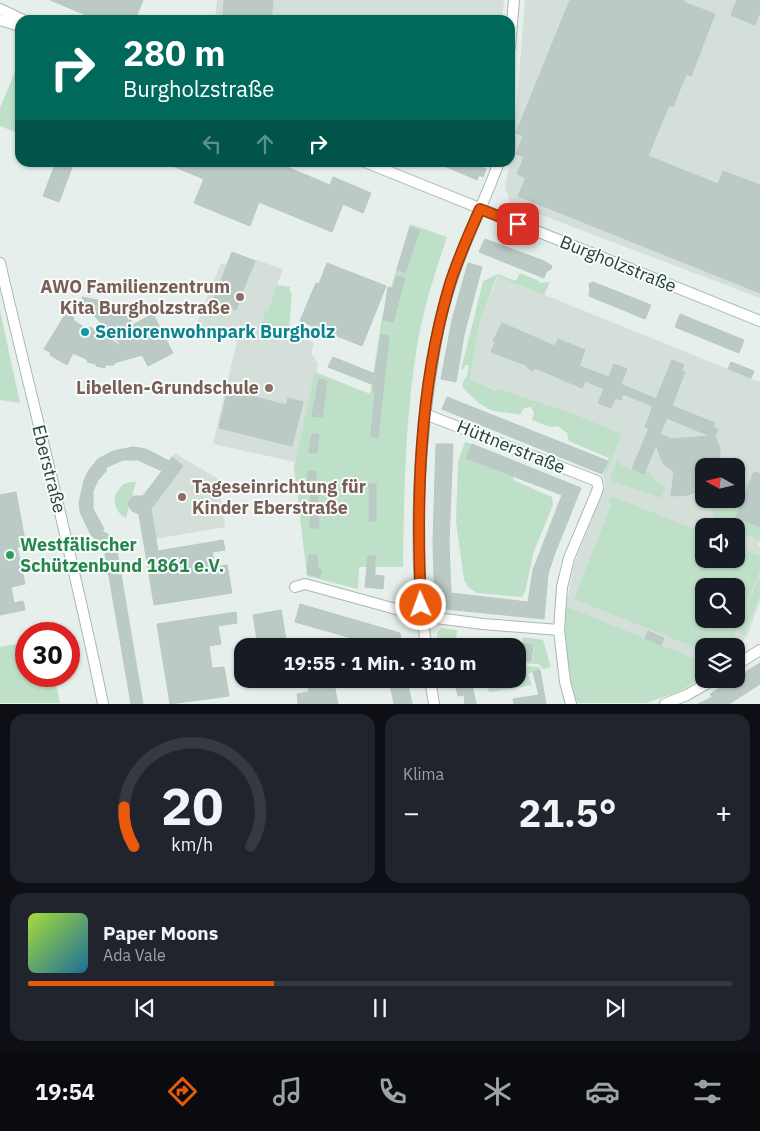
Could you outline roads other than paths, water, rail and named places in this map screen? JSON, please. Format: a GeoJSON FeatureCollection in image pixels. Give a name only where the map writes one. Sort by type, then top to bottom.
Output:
{"type":"FeatureCollection","features":[{"type":"Feature","properties":{"kind":"street"},"geometry":{"type":"LineString","coordinates":[[513,15],[514,0]]}},
{"type":"Feature","properties":{"kind":"street"},"geometry":{"type":"LineString","coordinates":[[0,9],[15,16]]}},
{"type":"Feature","properties":{"kind":"street"},"geometry":{"type":"LineString","coordinates":[[0,20],[15,24]]}},
{"type":"Feature","properties":{"kind":"street","name":"Burgholzstraße"},"geometry":{"type":"LineString","coordinates":[[377,167],[760,321]]}},
{"type":"Feature","properties":{"kind":"street"},"geometry":{"type":"LineString","coordinates":[[425,638],[419,559],[421,467],[425,414],[438,335],[449,288],[496,167]]}},
{"type":"Feature","properties":{"kind":"street","name":"Eberstraße"},"geometry":{"type":"LineString","coordinates":[[0,263],[38,426],[80,592],[103,704]]}},
{"type":"Feature","properties":{"kind":"street","name":"Hüttnerstraße"},"geometry":{"type":"LineString","coordinates":[[425,414],[596,481],[598,488],[596,494],[569,558],[562,587],[559,630]]}},
{"type":"Feature","properties":{"kind":"street"},"geometry":{"type":"LineString","coordinates":[[295,587],[305,584],[422,616],[482,624],[559,630],[565,682],[572,704]]}},
{"type":"Feature","properties":{"kind":"street"},"geometry":{"type":"LineString","coordinates":[[745,659],[760,650]]}},
{"type":"Feature","properties":{"kind":"street"},"geometry":{"type":"LineString","coordinates":[[431,688],[434,704]]}},
{"type":"Feature","properties":{"kind":"street"},"geometry":{"type":"LineString","coordinates":[[665,704],[687,696],[700,688]]}},
{"type":"Feature","properties":{"kind":"place","name":"AWO Familienzentrum Kita Burgholzstraße"},"geometry":{"type":"Point","coordinates":[240,297]}},
{"type":"Feature","properties":{"kind":"place","name":"Seniorenwohnpark Burgholz"},"geometry":{"type":"Point","coordinates":[85,332]}},
{"type":"Feature","properties":{"kind":"place","name":"Libellen-Grundschule"},"geometry":{"type":"Point","coordinates":[269,388]}},
{"type":"Feature","properties":{"kind":"place","name":"Tageseinrichtung für Kinder Eberstraße"},"geometry":{"type":"Point","coordinates":[182,497]}},
{"type":"Feature","properties":{"kind":"place","name":"Westfälischer Schützenbund 1861 e.V."},"geometry":{"type":"Point","coordinates":[10,555]}}]}
